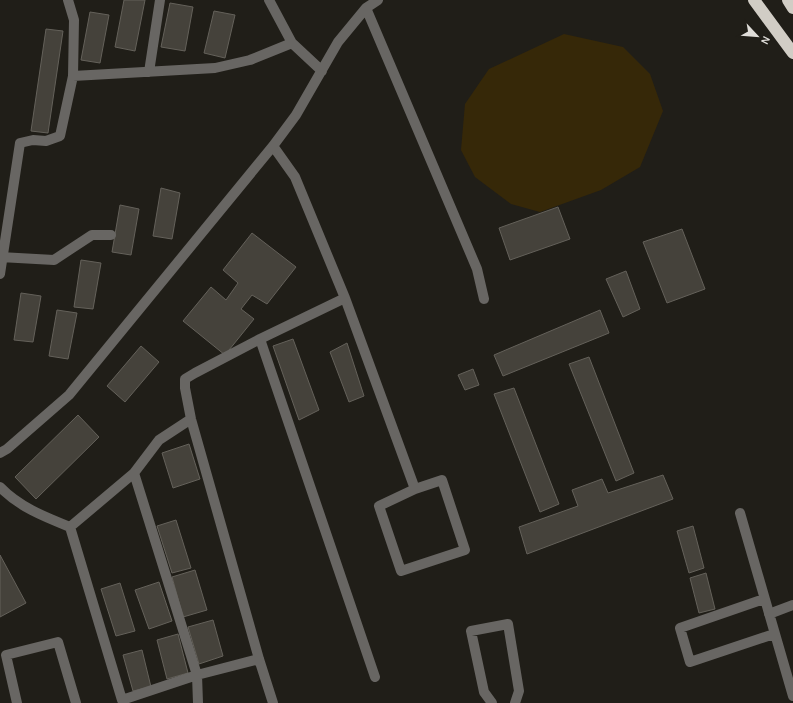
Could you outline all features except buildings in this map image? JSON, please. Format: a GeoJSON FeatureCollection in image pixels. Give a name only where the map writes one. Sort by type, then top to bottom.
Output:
{"type":"FeatureCollection","features":[{"type":"Feature","properties":{"kind":"highway"},"geometry":{"type":"LineString","coordinates":[[754,0],[793,53]]}},
{"type":"Feature","properties":{"kind":"highway"},"geometry":{"type":"LineString","coordinates":[[788,0],[793,8]]}},
{"type":"Feature","properties":{"kind":"street"},"geometry":{"type":"LineString","coordinates":[[0,274],[1,257],[20,143],[34,140],[46,141],[60,136],[73,76],[74,20],[68,0]]}},
{"type":"Feature","properties":{"kind":"street"},"geometry":{"type":"LineString","coordinates":[[149,72],[160,0]]}},
{"type":"Feature","properties":{"kind":"street"},"geometry":{"type":"LineString","coordinates":[[269,0],[292,43],[322,71]]}},
{"type":"Feature","properties":{"kind":"street"},"geometry":{"type":"LineString","coordinates":[[0,453],[7,449],[69,395],[273,146],[296,115],[338,42],[366,8],[378,0]]}},
{"type":"Feature","properties":{"kind":"street"},"geometry":{"type":"LineString","coordinates":[[366,8],[477,269],[484,299]]}},
{"type":"Feature","properties":{"kind":"street"},"geometry":{"type":"LineString","coordinates":[[73,76],[215,68],[250,60],[292,43]]}},
{"type":"Feature","properties":{"kind":"street"},"geometry":{"type":"LineString","coordinates":[[273,146],[295,177],[345,298],[415,489]]}},
{"type":"Feature","properties":{"kind":"street"},"geometry":{"type":"LineString","coordinates":[[1,257],[54,260],[92,235],[111,235]]}},
{"type":"Feature","properties":{"kind":"street"},"geometry":{"type":"LineString","coordinates":[[273,703],[190,419],[185,379],[260,339],[345,298]]}},
{"type":"Feature","properties":{"kind":"street"},"geometry":{"type":"LineString","coordinates":[[260,339],[375,677]]}},
{"type":"Feature","properties":{"kind":"street"},"geometry":{"type":"LineString","coordinates":[[70,527],[134,473],[159,440],[190,419]]}},
{"type":"Feature","properties":{"kind":"street"},"geometry":{"type":"LineString","coordinates":[[134,473],[197,675],[198,703]]}},
{"type":"Feature","properties":{"kind":"street"},"geometry":{"type":"LineString","coordinates":[[442,480],[465,550],[401,571],[379,506],[415,489],[442,480]]}},
{"type":"Feature","properties":{"kind":"street"},"geometry":{"type":"LineString","coordinates":[[0,487],[8,495],[35,513],[70,527]]}},
{"type":"Feature","properties":{"kind":"street"},"geometry":{"type":"LineString","coordinates":[[740,513],[793,696]]}},
{"type":"Feature","properties":{"kind":"street"},"geometry":{"type":"LineString","coordinates":[[70,527],[122,700],[197,675],[259,659]]}},
{"type":"Feature","properties":{"kind":"street"},"geometry":{"type":"LineString","coordinates":[[764,599],[680,628],[690,662],[774,634]]}},
{"type":"Feature","properties":{"kind":"street"},"geometry":{"type":"LineString","coordinates":[[769,614],[793,605]]}},
{"type":"Feature","properties":{"kind":"street"},"geometry":{"type":"LineString","coordinates":[[492,703],[484,692],[471,631],[508,624],[519,691],[515,703]]}},
{"type":"Feature","properties":{"kind":"street"},"geometry":{"type":"LineString","coordinates":[[17,703],[6,655],[58,642],[76,703]]}},
{"type":"Feature","properties":{"kind":"shaded area"},"geometry":{"type":"Polygon","coordinates":[[[564,34],[623,47],[650,74],[663,111],[640,167],[601,190],[540,212],[511,204],[475,177],[461,150],[465,104],[489,69],[564,34]]]}}]}
